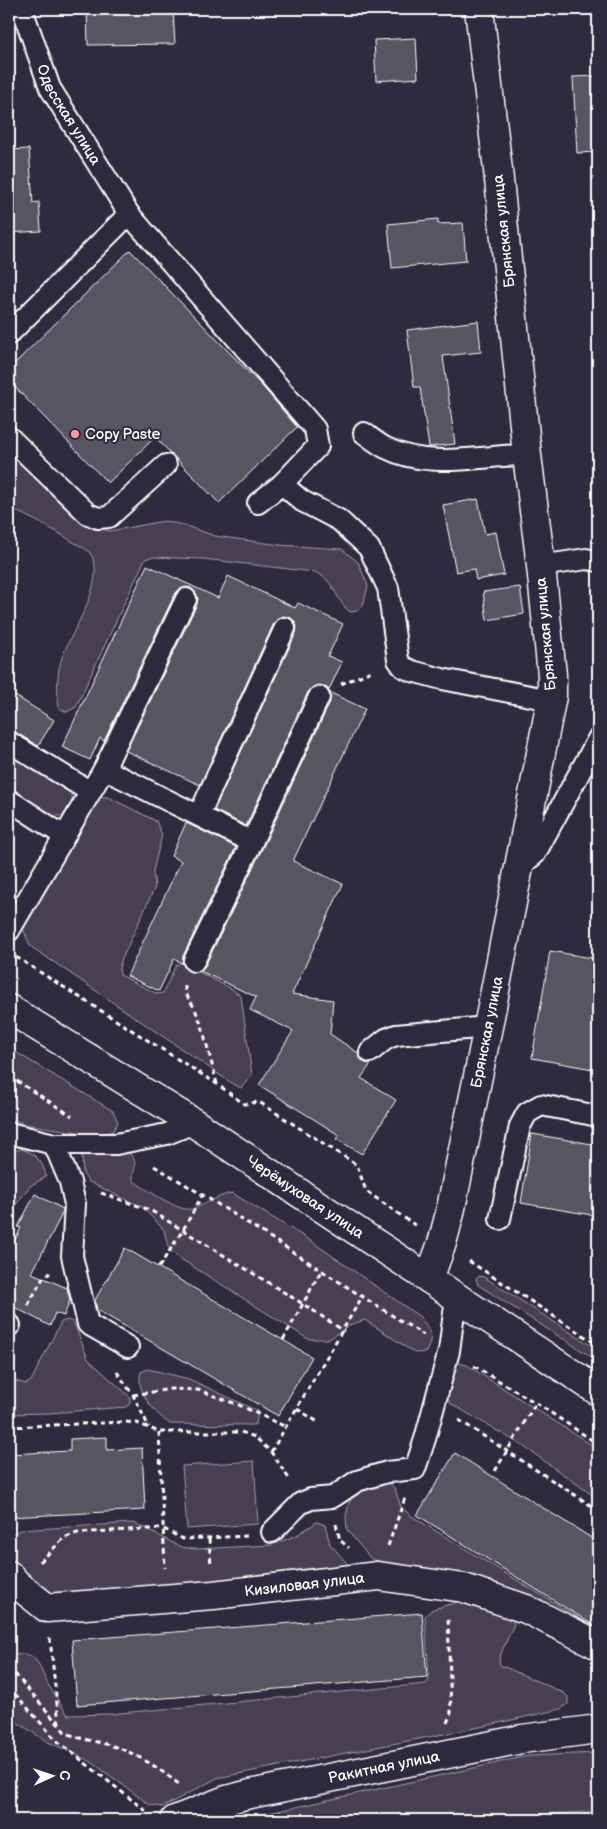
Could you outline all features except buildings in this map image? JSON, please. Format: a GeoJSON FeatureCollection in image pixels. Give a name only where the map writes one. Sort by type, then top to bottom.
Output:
{"type":"FeatureCollection","features":[{"type":"Feature","properties":{"kind":"street","name":"Брянская улица"},"geometry":{"type":"LineString","coordinates":[[429,1279],[442,1243],[452,1203],[551,700],[552,675],[541,566],[527,455],[482,17]]}},
{"type":"Feature","properties":{"kind":"street","name":"Черёмуховая улица"},"geometry":{"type":"LineString","coordinates":[[9,1009],[194,1123],[598,1391]]}},
{"type":"Feature","properties":{"kind":"street"},"geometry":{"type":"LineString","coordinates":[[9,1575],[18,1585],[47,1608]]}},
{"type":"Feature","properties":{"kind":"street","name":"Кизиловая улица"},"geometry":{"type":"LineString","coordinates":[[47,1608],[167,1598],[378,1576],[464,1588],[526,1609],[598,1645]]}},
{"type":"Feature","properties":{"kind":"street","name":"Ракитная улица"},"geometry":{"type":"LineString","coordinates":[[175,1820],[226,1800],[250,1794],[522,1739],[598,1729]]}},
{"type":"Feature","properties":{"kind":"lane","name":"Одесская улица"},"geometry":{"type":"LineString","coordinates":[[22,9],[50,88],[129,214],[315,429],[318,446],[282,484]]}},
{"type":"Feature","properties":{"kind":"lane"},"geometry":{"type":"LineString","coordinates":[[9,334],[129,214]]}},
{"type":"Feature","properties":{"kind":"lane"},"geometry":{"type":"LineString","coordinates":[[364,433],[386,448],[414,457],[445,461],[527,455]]}},
{"type":"Feature","properties":{"kind":"lane"},"geometry":{"type":"LineString","coordinates":[[9,438],[88,514],[98,518],[109,517],[166,465]]}},
{"type":"Feature","properties":{"kind":"lane"},"geometry":{"type":"LineString","coordinates":[[258,503],[282,484],[302,501],[339,520],[369,548],[388,588],[398,660],[403,667],[442,679],[551,700]]}},
{"type":"Feature","properties":{"kind":"lane"},"geometry":{"type":"LineString","coordinates":[[541,566],[586,559],[598,561]]}},
{"type":"Feature","properties":{"kind":"lane"},"geometry":{"type":"LineString","coordinates":[[9,931],[104,768],[186,599]]}},
{"type":"Feature","properties":{"kind":"lane"},"geometry":{"type":"LineString","coordinates":[[199,815],[285,628]]}},
{"type":"Feature","properties":{"kind":"lane"},"geometry":{"type":"LineString","coordinates":[[194,961],[319,697]]}},
{"type":"Feature","properties":{"kind":"lane"},"geometry":{"type":"LineString","coordinates":[[519,866],[535,854],[598,739]]}},
{"type":"Feature","properties":{"kind":"lane"},"geometry":{"type":"LineString","coordinates":[[9,742],[89,791]]}},
{"type":"Feature","properties":{"kind":"lane"},"geometry":{"type":"LineString","coordinates":[[104,768],[252,842]]}},
{"type":"Feature","properties":{"kind":"lane"},"geometry":{"type":"LineString","coordinates":[[9,800],[64,836]]}},
{"type":"Feature","properties":{"kind":"lane"},"geometry":{"type":"LineString","coordinates":[[370,1052],[386,1039],[396,1035],[488,1027]]}},
{"type":"Feature","properties":{"kind":"lane"},"geometry":{"type":"LineString","coordinates":[[500,1219],[520,1126],[527,1113],[541,1105],[598,1116]]}},
{"type":"Feature","properties":{"kind":"lane"},"geometry":{"type":"LineString","coordinates":[[9,1133],[54,1144],[116,1144],[167,1134],[194,1123]]}},
{"type":"Feature","properties":{"kind":"lane"},"geometry":{"type":"LineString","coordinates":[[54,1144],[70,1182],[75,1204],[72,1256],[88,1324],[128,1347]]}},
{"type":"Feature","properties":{"kind":"lane"},"geometry":{"type":"LineString","coordinates":[[272,1532],[300,1503],[311,1498],[332,1497],[357,1481],[387,1472],[415,1469],[449,1351],[456,1297]]}},
{"type":"Feature","properties":{"kind":"path"},"geometry":{"type":"LineString","coordinates":[[319,697],[328,690],[398,660]]}},
{"type":"Feature","properties":{"kind":"path"},"geometry":{"type":"LineString","coordinates":[[9,953],[217,1084],[244,1104],[259,1102],[357,1165],[366,1191],[598,1345]]}},
{"type":"Feature","properties":{"kind":"path"},"geometry":{"type":"LineString","coordinates":[[194,961],[184,984],[185,993],[194,1007],[202,1026],[217,1084]]}},
{"type":"Feature","properties":{"kind":"path"},"geometry":{"type":"LineString","coordinates":[[9,1076],[75,1118]]}},
{"type":"Feature","properties":{"kind":"path"},"geometry":{"type":"LineString","coordinates":[[116,1144],[203,1194],[362,1297],[536,1403],[598,1444]]}},
{"type":"Feature","properties":{"kind":"path"},"geometry":{"type":"LineString","coordinates":[[70,1182],[150,1210],[344,1330]]}},
{"type":"Feature","properties":{"kind":"path"},"geometry":{"type":"LineString","coordinates":[[159,1267],[203,1194]]}},
{"type":"Feature","properties":{"kind":"path"},"geometry":{"type":"LineString","coordinates":[[9,1324],[20,1321],[43,1278],[72,1256]]}},
{"type":"Feature","properties":{"kind":"path"},"geometry":{"type":"LineString","coordinates":[[283,1340],[321,1271]]}},
{"type":"Feature","properties":{"kind":"path"},"geometry":{"type":"LineString","coordinates":[[271,1452],[362,1297]]}},
{"type":"Feature","properties":{"kind":"path"},"geometry":{"type":"LineString","coordinates":[[111,1366],[116,1370],[133,1395],[149,1428]]}},
{"type":"Feature","properties":{"kind":"path"},"geometry":{"type":"LineString","coordinates":[[133,1395],[171,1389],[198,1390],[240,1406],[286,1427]]}},
{"type":"Feature","properties":{"kind":"path"},"geometry":{"type":"LineString","coordinates":[[495,1471],[536,1403]]}},
{"type":"Feature","properties":{"kind":"path"},"geometry":{"type":"LineString","coordinates":[[435,1405],[598,1510]]}},
{"type":"Feature","properties":{"kind":"path"},"geometry":{"type":"LineString","coordinates":[[297,1408],[318,1422]]}},
{"type":"Feature","properties":{"kind":"path"},"geometry":{"type":"LineString","coordinates":[[9,1427],[125,1422],[137,1423],[159,1432],[241,1432],[255,1437],[271,1452],[291,1482],[311,1498]]}},
{"type":"Feature","properties":{"kind":"path"},"geometry":{"type":"LineString","coordinates":[[159,1432],[162,1528],[167,1598]]}},
{"type":"Feature","properties":{"kind":"path"},"geometry":{"type":"LineString","coordinates":[[332,1497],[334,1516],[340,1540],[378,1576],[415,1469]]}},
{"type":"Feature","properties":{"kind":"path"},"geometry":{"type":"LineString","coordinates":[[40,1562],[64,1538],[77,1532],[162,1528],[183,1539],[248,1536],[272,1532]]}},
{"type":"Feature","properties":{"kind":"path"},"geometry":{"type":"LineString","coordinates":[[445,1728],[451,1713],[447,1586]]}},
{"type":"Feature","properties":{"kind":"path"},"geometry":{"type":"LineString","coordinates":[[47,1608],[59,1724]]}},
{"type":"Feature","properties":{"kind":"path"},"geometry":{"type":"LineString","coordinates":[[9,1667],[65,1732],[73,1736],[115,1747],[158,1767],[186,1790]]}},
{"type":"Feature","properties":{"kind":"path"},"geometry":{"type":"LineString","coordinates":[[9,1687],[56,1740],[148,1812]]}},
{"type":"Feature","properties":{"kind":"shaded area"},"geometry":{"type":"Polygon","coordinates":[[[9,452],[82,524],[110,531],[164,521],[183,525],[215,536],[280,545],[342,549],[358,562],[368,586],[363,606],[357,611],[350,612],[326,579],[314,572],[203,559],[152,557],[145,559],[76,707],[67,712],[59,708],[59,668],[92,589],[95,575],[94,563],[89,552],[83,548],[33,519],[9,508],[9,452]]]}},
{"type":"Feature","properties":{"kind":"shaded area"},"geometry":{"type":"Polygon","coordinates":[[[9,748],[68,787],[73,799],[63,816],[46,815],[9,790],[9,748]]]}},
{"type":"Feature","properties":{"kind":"shaded area"},"geometry":{"type":"Polygon","coordinates":[[[99,797],[108,797],[156,821],[162,835],[153,871],[155,887],[121,961],[120,975],[157,994],[163,993],[176,965],[181,963],[232,989],[241,996],[252,1075],[241,1088],[30,946],[22,926],[99,797]]]}},
{"type":"Feature","properties":{"kind":"shaded area"},"geometry":{"type":"Polygon","coordinates":[[[9,1048],[113,1111],[118,1122],[113,1131],[99,1135],[29,1125],[9,1119],[9,1048]]]}},
{"type":"Feature","properties":{"kind":"shaded area"},"geometry":{"type":"Polygon","coordinates":[[[108,1148],[123,1150],[129,1153],[135,1165],[133,1181],[179,1207],[192,1209],[232,1193],[311,1241],[420,1317],[427,1326],[431,1337],[426,1352],[415,1353],[365,1320],[352,1324],[329,1339],[308,1339],[176,1256],[168,1247],[164,1230],[142,1207],[89,1182],[83,1174],[82,1154],[86,1149],[108,1148]]]}},
{"type":"Feature","properties":{"kind":"shaded area"},"geometry":{"type":"Polygon","coordinates":[[[21,1149],[31,1153],[38,1159],[46,1177],[30,1186],[9,1214],[9,1153],[21,1149]]]}},
{"type":"Feature","properties":{"kind":"shaded area"},"geometry":{"type":"Polygon","coordinates":[[[479,1276],[484,1277],[598,1350],[598,1361],[478,1285],[476,1279],[479,1276]]]}},
{"type":"Feature","properties":{"kind":"shaded area"},"geometry":{"type":"Polygon","coordinates":[[[68,1320],[74,1323],[88,1359],[130,1397],[130,1404],[126,1407],[9,1414],[9,1379],[26,1384],[31,1381],[61,1322],[68,1320]]]}},
{"type":"Feature","properties":{"kind":"shaded area"},"geometry":{"type":"Polygon","coordinates":[[[458,1363],[467,1365],[598,1449],[598,1499],[523,1446],[450,1403],[446,1393],[451,1368],[458,1363]]]}},
{"type":"Feature","properties":{"kind":"shaded area"},"geometry":{"type":"Polygon","coordinates":[[[148,1369],[189,1379],[258,1411],[256,1424],[170,1424],[153,1408],[141,1387],[141,1372],[148,1369]]]}},
{"type":"Feature","properties":{"kind":"shaded area"},"geometry":{"type":"Polygon","coordinates":[[[254,1461],[258,1524],[187,1529],[182,1466],[254,1461]]]}},
{"type":"Feature","properties":{"kind":"shaded area"},"geometry":{"type":"Polygon","coordinates":[[[384,1477],[395,1489],[401,1507],[413,1517],[592,1626],[590,1631],[371,1559],[347,1530],[346,1516],[349,1503],[359,1485],[384,1477]]]}},
{"type":"Feature","properties":{"kind":"shaded area"},"geometry":{"type":"Polygon","coordinates":[[[317,1522],[325,1525],[330,1544],[353,1570],[51,1597],[9,1562],[9,1536],[20,1530],[134,1523],[181,1547],[195,1549],[272,1545],[297,1535],[317,1522]]]}},
{"type":"Feature","properties":{"kind":"shaded area"},"geometry":{"type":"Polygon","coordinates":[[[466,1599],[511,1617],[514,1624],[499,1658],[500,1665],[564,1693],[568,1697],[568,1704],[561,1709],[485,1726],[217,1778],[163,1807],[150,1805],[90,1761],[46,1741],[9,1717],[9,1657],[19,1654],[32,1656],[36,1660],[49,1686],[68,1715],[110,1714],[426,1684],[429,1680],[425,1616],[431,1610],[466,1599]]]}},
{"type":"Feature","properties":{"kind":"shaded area"},"geometry":{"type":"Polygon","coordinates":[[[598,1753],[598,1811],[466,1820],[237,1820],[528,1756],[598,1753]]]}},
{"type":"Feature","properties":{"kind":"place","name":"Copy Paste"},"geometry":{"type":"Point","coordinates":[75,434]}}]}
